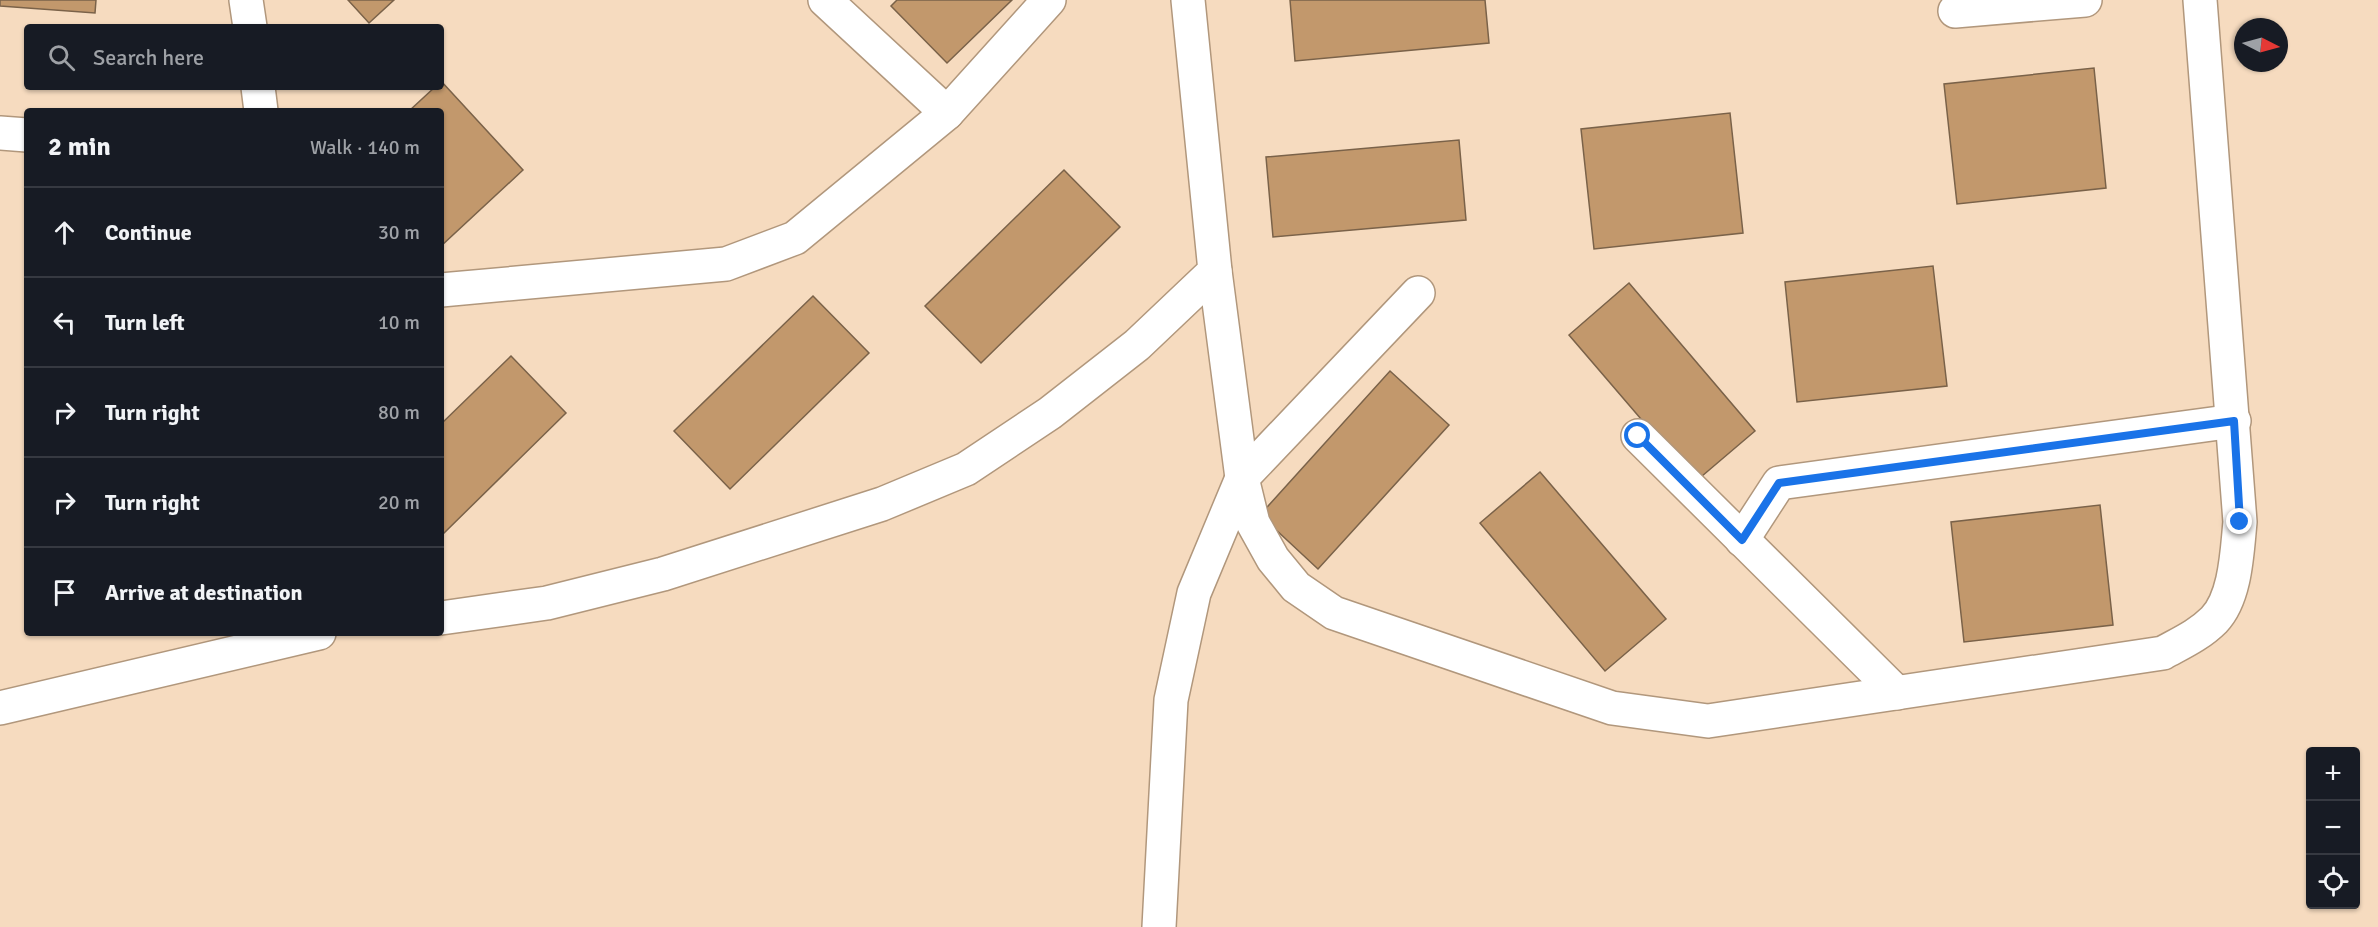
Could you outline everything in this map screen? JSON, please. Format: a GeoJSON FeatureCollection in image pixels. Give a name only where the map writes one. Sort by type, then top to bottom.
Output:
{"type":"FeatureCollection","features":[{"type":"Feature","properties":{"kind":"street"},"geometry":{"type":"LineString","coordinates":[[246,0],[250,24]]}},
{"type":"Feature","properties":{"kind":"street"},"geometry":{"type":"LineString","coordinates":[[825,0],[947,113]]}},
{"type":"Feature","properties":{"kind":"street"},"geometry":{"type":"LineString","coordinates":[[444,290],[726,264],[795,238],[947,113],[1049,0]]}},
{"type":"Feature","properties":{"kind":"street"},"geometry":{"type":"LineString","coordinates":[[1188,0],[1215,271],[1242,478],[1253,523],[1272,559],[1296,586],[1334,613],[1612,708],[1708,721],[2163,652],[2192,638],[2215,619],[2224,603],[2234,575],[2240,522],[2200,0]]}},
{"type":"Feature","properties":{"kind":"street"},"geometry":{"type":"LineString","coordinates":[[1955,11],[2085,0]]}},
{"type":"Feature","properties":{"kind":"street"},"geometry":{"type":"LineString","coordinates":[[258,90],[261,108]]}},
{"type":"Feature","properties":{"kind":"street"},"geometry":{"type":"LineString","coordinates":[[0,133],[24,135]]}},
{"type":"Feature","properties":{"kind":"street"},"geometry":{"type":"LineString","coordinates":[[444,618],[547,603],[663,574],[882,504],[966,469],[1050,413],[1137,345],[1215,271]]}},
{"type":"Feature","properties":{"kind":"street"},"geometry":{"type":"LineString","coordinates":[[1160,927],[1171,700],[1194,593],[1242,478],[1418,293]]}},
{"type":"Feature","properties":{"kind":"street"},"geometry":{"type":"LineString","coordinates":[[1742,540],[1779,483],[2234,421]]}},
{"type":"Feature","properties":{"kind":"street"},"geometry":{"type":"LineString","coordinates":[[1638,436],[1897,693]]}},
{"type":"Feature","properties":{"kind":"street"},"geometry":{"type":"LineString","coordinates":[[0,708],[306,636]]}},
{"type":"Feature","properties":{"kind":"building"},"geometry":{"type":"Polygon","coordinates":[[[0,0],[96,0],[95,13],[0,6],[0,0]]]}},
{"type":"Feature","properties":{"kind":"building"},"geometry":{"type":"Polygon","coordinates":[[[348,0],[394,0],[369,23],[348,0]]]}},
{"type":"Feature","properties":{"kind":"building"},"geometry":{"type":"Polygon","coordinates":[[[897,0],[1012,0],[947,63],[891,6],[897,0]]]}},
{"type":"Feature","properties":{"kind":"building"},"geometry":{"type":"Polygon","coordinates":[[[1290,0],[1485,0],[1489,43],[1295,61],[1290,0]]]}},
{"type":"Feature","properties":{"kind":"building"},"geometry":{"type":"Polygon","coordinates":[[[2094,68],[2106,188],[1957,204],[1944,84],[2094,68]]]}},
{"type":"Feature","properties":{"kind":"building"},"geometry":{"type":"Polygon","coordinates":[[[444,84],[523,170],[444,243],[444,108],[412,108],[432,90],[444,90],[444,84]]]}},
{"type":"Feature","properties":{"kind":"building"},"geometry":{"type":"Polygon","coordinates":[[[1730,113],[1743,233],[1594,249],[1581,129],[1730,113]]]}},
{"type":"Feature","properties":{"kind":"building"},"geometry":{"type":"Polygon","coordinates":[[[1459,140],[1466,220],[1273,237],[1266,157],[1459,140]]]}},
{"type":"Feature","properties":{"kind":"building"},"geometry":{"type":"Polygon","coordinates":[[[1064,170],[1120,227],[981,363],[925,306],[1064,170]]]}},
{"type":"Feature","properties":{"kind":"building"},"geometry":{"type":"Polygon","coordinates":[[[1933,266],[1947,386],[1797,402],[1785,282],[1933,266]]]}},
{"type":"Feature","properties":{"kind":"building"},"geometry":{"type":"Polygon","coordinates":[[[1629,283],[1755,431],[1695,482],[1569,335],[1629,283]]]}},
{"type":"Feature","properties":{"kind":"building"},"geometry":{"type":"Polygon","coordinates":[[[813,296],[869,353],[730,489],[674,431],[813,296]]]}},
{"type":"Feature","properties":{"kind":"building"},"geometry":{"type":"Polygon","coordinates":[[[511,356],[566,413],[444,533],[444,421],[511,356]]]}},
{"type":"Feature","properties":{"kind":"building"},"geometry":{"type":"Polygon","coordinates":[[[1390,371],[1449,425],[1318,569],[1260,515],[1390,371]]]}},
{"type":"Feature","properties":{"kind":"building"},"geometry":{"type":"Polygon","coordinates":[[[1540,472],[1666,619],[1605,671],[1480,523],[1540,472]]]}},
{"type":"Feature","properties":{"kind":"building"},"geometry":{"type":"Polygon","coordinates":[[[2100,505],[2113,625],[1964,642],[1951,522],[2100,505]]]}},
{"type":"Feature","properties":{"kind":"route"},"geometry":{"type":"LineString","coordinates":[[1638,436],[1742,540],[1779,483],[2234,421],[2240,522]]}}]}
